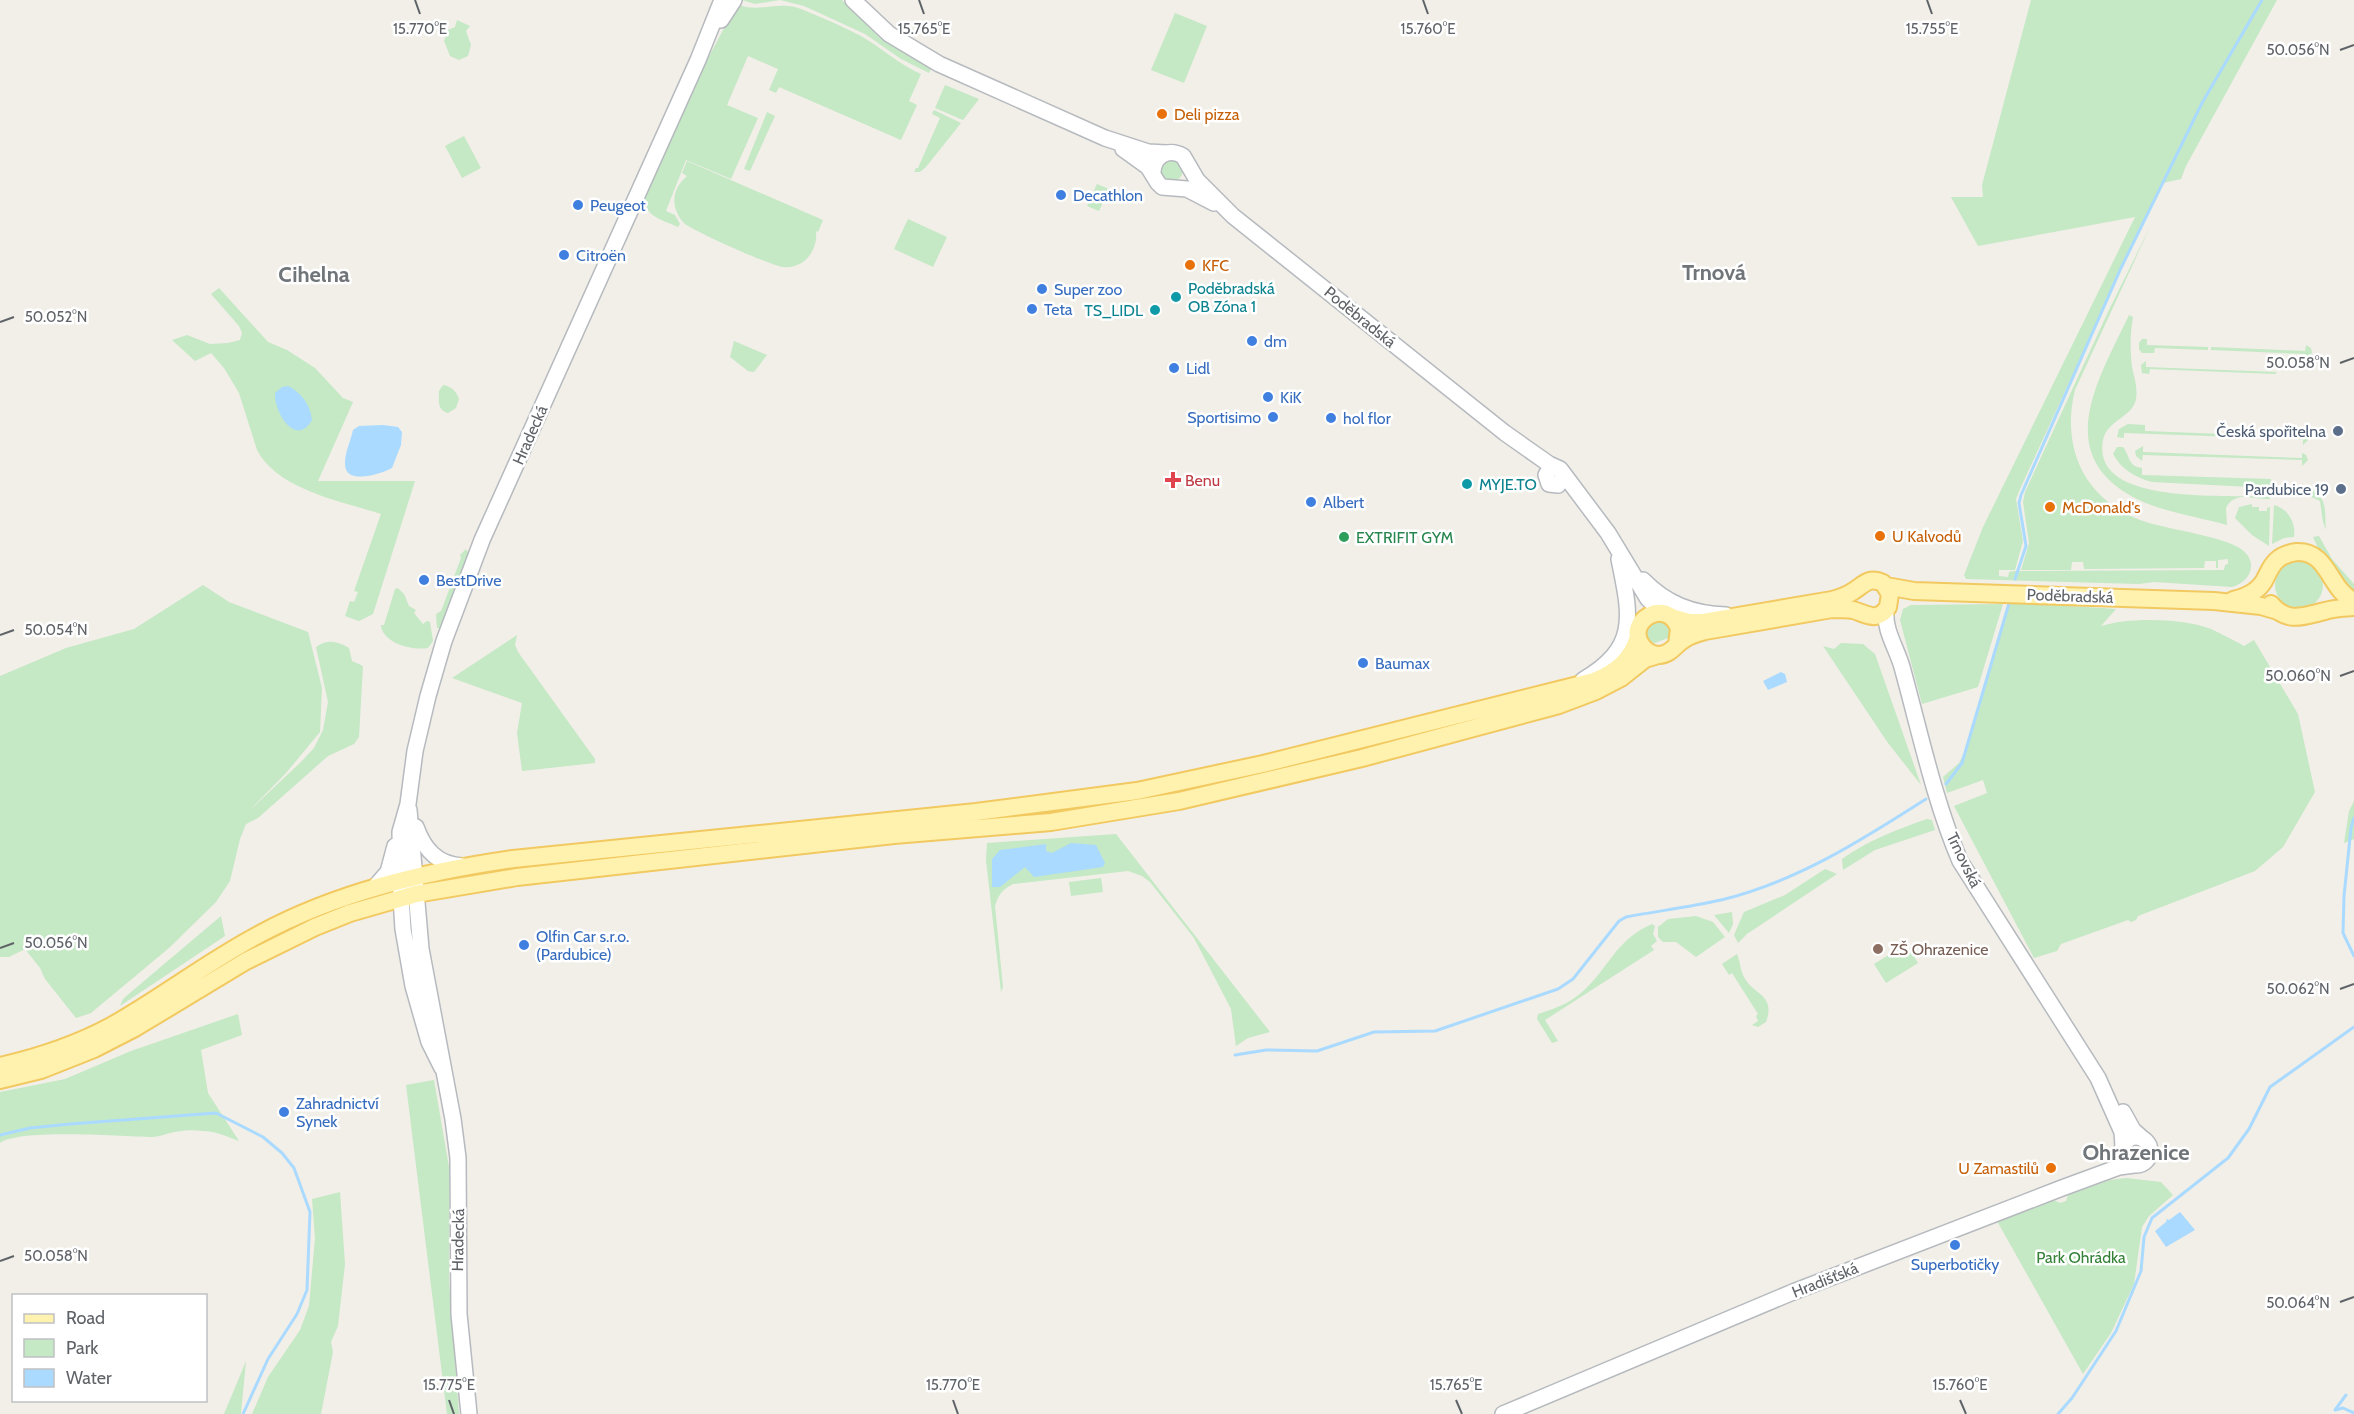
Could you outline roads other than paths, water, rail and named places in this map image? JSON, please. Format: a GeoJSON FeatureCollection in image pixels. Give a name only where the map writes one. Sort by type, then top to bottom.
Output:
{"type":"FeatureCollection","features":[{"type":"Feature","properties":{"kind":"main road","name":"Poděbradská"},"geometry":{"type":"LineString","coordinates":[[2214,601],[2233,600],[2250,594],[2259,588],[2277,560],[2294,553],[2305,553],[2316,557],[2328,571],[2339,591],[2354,601]]}},
{"type":"Feature","properties":{"kind":"main road"},"geometry":{"type":"LineString","coordinates":[[2311,616],[2322,608],[2328,598],[2331,586],[2328,571]]}},
{"type":"Feature","properties":{"kind":"main road"},"geometry":{"type":"LineString","coordinates":[[2266,577],[2267,597],[2278,611]]}},
{"type":"Feature","properties":{"kind":"main road"},"geometry":{"type":"LineString","coordinates":[[0,1066],[37,1056],[88,1037],[128,1016],[209,962],[257,935],[316,907],[407,879],[465,866],[513,859],[1091,798],[1214,776],[1594,681],[1615,671],[1629,657],[1640,629],[1649,615],[1667,615],[1683,621],[1696,622],[1747,614],[1832,600],[1871,580],[1886,586],[1890,594],[1877,611]]}},
{"type":"Feature","properties":{"kind":"main road","name":"Poděbradská"},"geometry":{"type":"LineString","coordinates":[[1886,586],[1926,591],[2214,601],[2254,605],[2294,618],[2311,616],[2330,609],[2354,607]]}},
{"type":"Feature","properties":{"kind":"main road"},"geometry":{"type":"LineString","coordinates":[[1855,590],[1853,600],[1877,611]]}},
{"type":"Feature","properties":{"kind":"main road","name":"Poděbradská"},"geometry":{"type":"LineString","coordinates":[[1877,611],[1904,596],[1926,591]]}},
{"type":"Feature","properties":{"kind":"main road"},"geometry":{"type":"LineString","coordinates":[[0,1080],[49,1067],[94,1049],[135,1028],[223,974],[284,942],[351,913],[408,896],[454,886],[517,877],[894,835],[1051,822],[1179,801],[1267,782],[1559,705],[1609,685],[1649,657],[1667,653],[1695,633],[1832,609],[1877,611]]}},
{"type":"Feature","properties":{"kind":"main road"},"geometry":{"type":"LineString","coordinates":[[1667,615],[1679,629],[1677,644]]}},
{"type":"Feature","properties":{"kind":"main road"},"geometry":{"type":"LineString","coordinates":[[1640,629],[1645,649],[1658,655]]}},
{"type":"Feature","properties":{"kind":"street","name":"Hradecká"},"geometry":{"type":"LineString","coordinates":[[469,1414],[457,1278],[458,1158],[442,1068],[429,1042],[413,986],[403,929],[408,896],[408,804],[415,751],[444,641],[462,590],[604,266],[690,78],[722,0]]}},
{"type":"Feature","properties":{"kind":"street","name":"Hradecká"},"geometry":{"type":"LineString","coordinates":[[690,78],[734,0]]}},
{"type":"Feature","properties":{"kind":"street"},"geometry":{"type":"LineString","coordinates":[[855,2],[889,34],[920,54],[988,87],[1105,138],[1148,152],[1180,154],[1190,166],[1187,180],[1176,189],[1162,187],[1140,160],[1105,138]]}},
{"type":"Feature","properties":{"kind":"street"},"geometry":{"type":"LineString","coordinates":[[1153,175],[1156,160],[1166,153]]}},
{"type":"Feature","properties":{"kind":"street","name":"Poděbradská"},"geometry":{"type":"LineString","coordinates":[[1190,166],[1197,180],[1233,216],[1488,419],[1555,476],[1590,508],[1616,547]]}},
{"type":"Feature","properties":{"kind":"street","name":"Poděbradská"},"geometry":{"type":"LineString","coordinates":[[1176,189],[1190,191],[1233,216]]}},
{"type":"Feature","properties":{"kind":"street"},"geometry":{"type":"LineString","coordinates":[[1616,547],[1646,584],[1676,606],[1718,615],[1747,614]]}},
{"type":"Feature","properties":{"kind":"street"},"geometry":{"type":"LineString","coordinates":[[1616,547],[1648,599],[1667,615]]}},
{"type":"Feature","properties":{"kind":"street"},"geometry":{"type":"LineString","coordinates":[[1616,547],[1641,607],[1640,629]]}},
{"type":"Feature","properties":{"kind":"street"},"geometry":{"type":"LineString","coordinates":[[1563,690],[1599,670],[1616,652],[1624,637],[1628,621],[1628,605],[1616,547]]}},
{"type":"Feature","properties":{"kind":"street","name":"Trnovská"},"geometry":{"type":"LineString","coordinates":[[1877,611],[1889,632],[1899,658],[1948,831],[1960,861],[2101,1084],[2124,1137],[2123,1147]]}},
{"type":"Feature","properties":{"kind":"street","name":"Hradecká"},"geometry":{"type":"LineString","coordinates":[[407,879],[400,832],[408,804]]}},
{"type":"Feature","properties":{"kind":"street"},"geometry":{"type":"LineString","coordinates":[[408,804],[421,840],[428,850],[444,862],[465,866]]}},
{"type":"Feature","properties":{"kind":"street"},"geometry":{"type":"LineString","coordinates":[[375,887],[388,872],[400,832]]}},
{"type":"Feature","properties":{"kind":"street","name":"Trnovská"},"geometry":{"type":"LineString","coordinates":[[2090,1065],[2117,1100],[2131,1128],[2142,1138]]}},
{"type":"Feature","properties":{"kind":"street"},"geometry":{"type":"LineString","coordinates":[[2133,1137],[2142,1138],[2149,1144],[2150,1155],[2145,1162],[2134,1165],[2124,1158],[2123,1147],[2133,1137]]}},
{"type":"Feature","properties":{"kind":"street","name":"Hradišťská"},"geometry":{"type":"LineString","coordinates":[[2062,1188],[2100,1170],[2114,1159],[2123,1147]]}},
{"type":"Feature","properties":{"kind":"street","name":"Hradišťská"},"geometry":{"type":"LineString","coordinates":[[1503,1414],[1793,1292],[2062,1188],[2119,1167],[2134,1165]]}},
{"type":"Feature","properties":{"kind":"water"},"geometry":{"type":"Polygon","coordinates":[[[288,386],[301,396],[307,405],[312,420],[306,428],[293,429],[282,418],[278,410],[275,393],[282,387],[288,386]]]}},
{"type":"Feature","properties":{"kind":"water"},"geometry":{"type":"Polygon","coordinates":[[[359,426],[398,427],[402,432],[401,445],[392,468],[364,476],[350,474],[346,470],[345,463],[353,430],[359,426]]]}},
{"type":"Feature","properties":{"kind":"water"},"geometry":{"type":"Polygon","coordinates":[[[1781,672],[1785,674],[1787,682],[1768,690],[1763,681],[1781,672]]]}},
{"type":"Feature","properties":{"kind":"water"},"geometry":{"type":"Polygon","coordinates":[[[1071,843],[1096,845],[1105,863],[1103,867],[1034,877],[1025,867],[1000,887],[992,887],[992,859],[1000,850],[1046,844],[1046,851],[1052,853],[1071,843]]]}},
{"type":"Feature","properties":{"kind":"water"},"geometry":{"type":"Polygon","coordinates":[[[2180,1212],[2195,1230],[2166,1247],[2155,1231],[2167,1219],[2169,1220],[2180,1212]]]}},
{"type":"Feature","properties":{"kind":"waterway"},"geometry":{"type":"LineString","coordinates":[[2015,579],[2026,546],[2019,503],[2021,495],[2121,268],[2202,103],[2262,0]]}},
{"type":"Feature","properties":{"kind":"waterway"},"geometry":{"type":"LineString","coordinates":[[1946,784],[1962,763],[2010,600]]}},
{"type":"Feature","properties":{"kind":"waterway"},"geometry":{"type":"LineString","coordinates":[[1235,1055],[1266,1050],[1317,1051],[1374,1032],[1435,1031],[1558,989],[1573,979],[1619,921],[1626,917],[1721,900],[1776,882],[1828,858],[1878,830],[1926,799]]}},
{"type":"Feature","properties":{"kind":"waterway"},"geometry":{"type":"LineString","coordinates":[[2354,818],[2344,896],[2343,933],[2354,956]]}},
{"type":"Feature","properties":{"kind":"waterway"},"geometry":{"type":"LineString","coordinates":[[2058,1414],[2072,1398],[2116,1331],[2141,1271],[2144,1237],[2152,1218],[2228,1158],[2249,1129],[2270,1087],[2354,1027]]}},
{"type":"Feature","properties":{"kind":"waterway"},"geometry":{"type":"LineString","coordinates":[[0,1135],[30,1128],[216,1113],[263,1137],[282,1153],[294,1168],[310,1212],[307,1290],[297,1314],[268,1359],[243,1414]]}},
{"type":"Feature","properties":{"kind":"waterway"},"geometry":{"type":"LineString","coordinates":[[2346,1395],[2335,1410],[2343,1408],[2354,1413]]}},
{"type":"Feature","properties":{"kind":"place","name":"Deli pizza"},"geometry":{"type":"Point","coordinates":[1162,114]}},
{"type":"Feature","properties":{"kind":"place","name":"Decathlon"},"geometry":{"type":"Point","coordinates":[1061,195]}},
{"type":"Feature","properties":{"kind":"place","name":"Peugeot"},"geometry":{"type":"Point","coordinates":[578,205]}},
{"type":"Feature","properties":{"kind":"place","name":"Citroën"},"geometry":{"type":"Point","coordinates":[564,255]}},
{"type":"Feature","properties":{"kind":"place","name":"KFC"},"geometry":{"type":"Point","coordinates":[1190,265]}},
{"type":"Feature","properties":{"kind":"place","name":"Super zoo"},"geometry":{"type":"Point","coordinates":[1042,289]}},
{"type":"Feature","properties":{"kind":"place","name":"Poděbradská OB Zóna 1"},"geometry":{"type":"Point","coordinates":[1176,297]}},
{"type":"Feature","properties":{"kind":"place","name":"Teta"},"geometry":{"type":"Point","coordinates":[1032,309]}},
{"type":"Feature","properties":{"kind":"place","name":"TS_LIDL"},"geometry":{"type":"Point","coordinates":[1155,310]}},
{"type":"Feature","properties":{"kind":"place","name":"dm"},"geometry":{"type":"Point","coordinates":[1252,341]}},
{"type":"Feature","properties":{"kind":"place","name":"Lidl"},"geometry":{"type":"Point","coordinates":[1174,368]}},
{"type":"Feature","properties":{"kind":"place","name":"KiK"},"geometry":{"type":"Point","coordinates":[1268,397]}},
{"type":"Feature","properties":{"kind":"place","name":"Sportisimo"},"geometry":{"type":"Point","coordinates":[1273,417]}},
{"type":"Feature","properties":{"kind":"place","name":"hol flor"},"geometry":{"type":"Point","coordinates":[1331,418]}},
{"type":"Feature","properties":{"kind":"place","name":"Česká spořitelna"},"geometry":{"type":"Point","coordinates":[2338,431]}},
{"type":"Feature","properties":{"kind":"place","name":"Benu"},"geometry":{"type":"Point","coordinates":[1173,480]}},
{"type":"Feature","properties":{"kind":"place","name":"MYJE.TO"},"geometry":{"type":"Point","coordinates":[1467,484]}},
{"type":"Feature","properties":{"kind":"place","name":"Pardubice 19"},"geometry":{"type":"Point","coordinates":[2341,489]}},
{"type":"Feature","properties":{"kind":"place","name":"Albert"},"geometry":{"type":"Point","coordinates":[1311,502]}},
{"type":"Feature","properties":{"kind":"place","name":"McDonald's"},"geometry":{"type":"Point","coordinates":[2050,507]}},
{"type":"Feature","properties":{"kind":"place","name":"U Kalvodů"},"geometry":{"type":"Point","coordinates":[1880,536]}},
{"type":"Feature","properties":{"kind":"place","name":"EXTRIFIT GYM"},"geometry":{"type":"Point","coordinates":[1344,537]}},
{"type":"Feature","properties":{"kind":"place","name":"BestDrive"},"geometry":{"type":"Point","coordinates":[424,580]}},
{"type":"Feature","properties":{"kind":"place","name":"Baumax"},"geometry":{"type":"Point","coordinates":[1363,663]}},
{"type":"Feature","properties":{"kind":"place","name":"Olfin Car s.r.o. (Pardubice)"},"geometry":{"type":"Point","coordinates":[524,945]}},
{"type":"Feature","properties":{"kind":"place","name":"ZŠ Ohrazenice"},"geometry":{"type":"Point","coordinates":[1878,949]}},
{"type":"Feature","properties":{"kind":"place","name":"Zahradnictví Synek"},"geometry":{"type":"Point","coordinates":[284,1112]}},
{"type":"Feature","properties":{"kind":"place","name":"U Zamastilů"},"geometry":{"type":"Point","coordinates":[2051,1168]}},
{"type":"Feature","properties":{"kind":"place","name":"Superbotičky"},"geometry":{"type":"Point","coordinates":[1955,1245]}},
{"type":"Feature","properties":{"kind":"district","name":"Trnová"},"geometry":{"type":"Point","coordinates":[1714,272]}},
{"type":"Feature","properties":{"kind":"district","name":"Cihelna"},"geometry":{"type":"Point","coordinates":[314,274]}},
{"type":"Feature","properties":{"kind":"district","name":"Ohrazenice"},"geometry":{"type":"Point","coordinates":[2136,1152]}},
{"type":"Feature","properties":{"kind":"park label","name":"Park Ohrádka"},"geometry":{"type":"Point","coordinates":[2081,1257]}}]}
